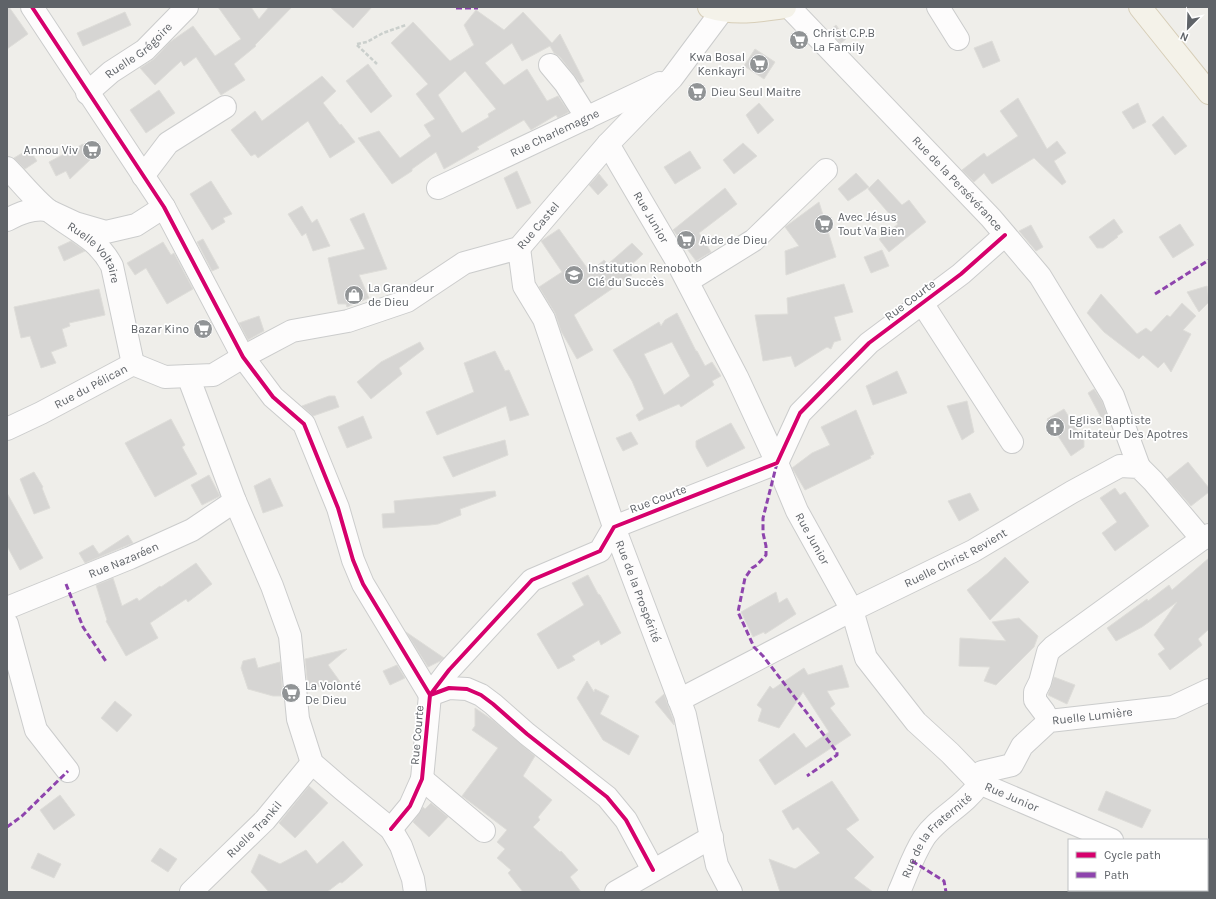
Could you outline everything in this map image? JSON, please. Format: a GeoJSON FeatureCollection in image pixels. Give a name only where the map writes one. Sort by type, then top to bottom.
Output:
{"type":"FeatureCollection","features":[{"type":"Feature","properties":{"kind":"main road"},"geometry":{"type":"LineString","coordinates":[[715,9],[752,12],[785,7]]}},
{"type":"Feature","properties":{"kind":"main road"},"geometry":{"type":"LineString","coordinates":[[1140,7],[1207,86]]}},
{"type":"Feature","properties":{"kind":"street"},"geometry":{"type":"LineString","coordinates":[[32,7],[87,93],[164,207],[243,357],[273,397],[304,424],[338,508],[353,560],[363,584],[430,695],[449,688],[467,689],[481,694],[527,734],[607,797],[626,820],[653,870]]}},
{"type":"Feature","properties":{"kind":"street","name":"Ruelle Grégoire"},"geometry":{"type":"LineString","coordinates":[[87,93],[111,72],[144,50],[188,7]]}},
{"type":"Feature","properties":{"kind":"street","name":"Rue de la Persévérance"},"geometry":{"type":"LineString","coordinates":[[789,7],[937,160],[991,218],[1040,276],[1113,396],[1139,467]]}},
{"type":"Feature","properties":{"kind":"street"},"geometry":{"type":"LineString","coordinates":[[938,7],[958,39]]}},
{"type":"Feature","properties":{"kind":"street","name":"Rue Castel"},"geometry":{"type":"LineString","coordinates":[[243,357],[292,331],[348,321],[407,301],[464,263],[519,248],[608,144],[672,78],[715,9]]}},
{"type":"Feature","properties":{"kind":"street"},"geometry":{"type":"LineString","coordinates":[[550,65],[565,83],[586,118]]}},
{"type":"Feature","properties":{"kind":"street","name":"Rue Charlemagne"},"geometry":{"type":"LineString","coordinates":[[438,188],[672,78]]}},
{"type":"Feature","properties":{"kind":"street"},"geometry":{"type":"LineString","coordinates":[[143,176],[168,143],[225,107]]}},
{"type":"Feature","properties":{"kind":"street","name":"Rue Junior"},"geometry":{"type":"LineString","coordinates":[[608,144],[675,258],[737,377],[777,463],[797,511],[852,610],[866,658],[916,722],[950,753],[979,783],[1110,839]]}},
{"type":"Feature","properties":{"kind":"street","name":"Ruelle Voltaire"},"geometry":{"type":"LineString","coordinates":[[7,168],[47,210],[82,233],[105,254],[112,266],[133,364]]}},
{"type":"Feature","properties":{"kind":"street"},"geometry":{"type":"LineString","coordinates":[[688,282],[754,240],[826,170]]}},
{"type":"Feature","properties":{"kind":"street"},"geometry":{"type":"LineString","coordinates":[[7,220],[30,210],[47,210],[74,223],[106,232],[136,226],[164,207]]}},
{"type":"Feature","properties":{"kind":"street","name":"Rue Courte"},"geometry":{"type":"LineString","coordinates":[[391,829],[410,806],[422,779],[430,695],[449,670],[532,580],[600,551],[614,527],[777,463],[800,413],[869,343],[961,274],[1005,235]]}},
{"type":"Feature","properties":{"kind":"street","name":"Rue de la Prospérité"},"geometry":{"type":"LineString","coordinates":[[519,248],[524,286],[544,319],[614,527],[685,715],[717,865],[731,892]]}},
{"type":"Feature","properties":{"kind":"street"},"geometry":{"type":"LineString","coordinates":[[922,304],[1012,442]]}},
{"type":"Feature","properties":{"kind":"street","name":"Rue du Pélican"},"geometry":{"type":"LineString","coordinates":[[7,429],[41,413],[133,364],[165,377],[213,375],[243,357]]}},
{"type":"Feature","properties":{"kind":"street"},"geometry":{"type":"LineString","coordinates":[[188,376],[235,501],[272,586],[290,636],[298,720],[312,763],[391,829],[401,846],[413,879],[415,892]]}},
{"type":"Feature","properties":{"kind":"street","name":"Ruelle Christ Revient"},"geometry":{"type":"LineString","coordinates":[[679,700],[852,610],[973,551],[1072,492],[1120,466],[1139,467]]}},
{"type":"Feature","properties":{"kind":"street"},"geometry":{"type":"LineString","coordinates":[[1048,721],[1044,712],[1035,700],[1035,692],[1040,682],[1048,652],[1206,537],[1139,467]]}},
{"type":"Feature","properties":{"kind":"street","name":"Rue Nazaréen"},"geometry":{"type":"LineString","coordinates":[[7,608],[130,558],[192,530],[235,501]]}},
{"type":"Feature","properties":{"kind":"street"},"geometry":{"type":"LineString","coordinates":[[7,624],[36,730],[68,771]]}},
{"type":"Feature","properties":{"kind":"street","name":"Ruelle Lumière"},"geometry":{"type":"LineString","coordinates":[[979,783],[982,772],[1012,765],[1022,746],[1048,721],[1173,706],[1209,690]]}},
{"type":"Feature","properties":{"kind":"street","name":"Ruelle Trankil"},"geometry":{"type":"LineString","coordinates":[[191,892],[265,820],[312,763]]}},
{"type":"Feature","properties":{"kind":"street"},"geometry":{"type":"LineString","coordinates":[[422,779],[484,831]]}},
{"type":"Feature","properties":{"kind":"street","name":"Rue de la Fraternité"},"geometry":{"type":"LineString","coordinates":[[899,892],[924,838],[935,826],[959,807],[979,783]]}},
{"type":"Feature","properties":{"kind":"street"},"geometry":{"type":"LineString","coordinates":[[616,892],[712,837]]}},
{"type":"Feature","properties":{"kind":"path"},"geometry":{"type":"LineString","coordinates":[[377,64],[357,44],[367,42],[383,33],[406,25]]}},
{"type":"Feature","properties":{"kind":"building"},"geometry":{"type":"Polygon","coordinates":[[[7,7],[9,7],[28,34],[7,49],[7,7]]]}},
{"type":"Feature","properties":{"kind":"building"},"geometry":{"type":"Polygon","coordinates":[[[218,7],[251,7],[259,19],[269,7],[292,7],[255,45],[256,46],[234,64],[245,80],[221,95],[196,57],[184,66],[181,61],[155,85],[140,68],[154,59],[170,42],[193,26],[215,56],[241,39],[218,7]]]}},
{"type":"Feature","properties":{"kind":"building"},"geometry":{"type":"Polygon","coordinates":[[[330,7],[372,7],[353,28],[330,7]]]}},
{"type":"Feature","properties":{"kind":"building"},"geometry":{"type":"Polygon","coordinates":[[[476,10],[504,30],[523,12],[552,43],[560,34],[584,81],[580,83],[560,57],[554,53],[550,46],[522,61],[512,43],[485,63],[504,85],[527,69],[547,101],[558,96],[569,112],[558,118],[556,115],[531,130],[524,120],[477,147],[479,149],[444,169],[436,152],[412,169],[412,171],[392,184],[358,138],[379,131],[400,158],[431,136],[424,125],[435,119],[416,94],[428,84],[391,43],[413,22],[450,61],[474,45],[464,25],[476,10]],[[465,71],[438,95],[462,133],[489,117],[488,114],[496,109],[465,71]]]}},
{"type":"Feature","properties":{"kind":"building"},"geometry":{"type":"Polygon","coordinates":[[[125,12],[131,25],[83,46],[77,33],[125,12]]]}},
{"type":"Feature","properties":{"kind":"building"},"geometry":{"type":"Polygon","coordinates":[[[836,25],[846,39],[841,43],[829,31],[836,25]]]}},
{"type":"Feature","properties":{"kind":"building"},"geometry":{"type":"Polygon","coordinates":[[[992,41],[1000,61],[983,68],[974,48],[992,41]]]}},
{"type":"Feature","properties":{"kind":"building"},"geometry":{"type":"Polygon","coordinates":[[[755,49],[775,62],[764,79],[744,66],[755,49]]]}},
{"type":"Feature","properties":{"kind":"building"},"geometry":{"type":"Polygon","coordinates":[[[368,64],[392,96],[371,113],[346,81],[368,64]]]}},
{"type":"Feature","properties":{"kind":"building"},"geometry":{"type":"Polygon","coordinates":[[[322,76],[336,91],[323,103],[355,142],[330,158],[308,121],[258,158],[255,154],[251,156],[231,130],[255,111],[262,121],[322,76]]]}},
{"type":"Feature","properties":{"kind":"building"},"geometry":{"type":"Polygon","coordinates":[[[159,90],[175,113],[146,133],[130,110],[159,90]]]}},
{"type":"Feature","properties":{"kind":"building"},"geometry":{"type":"Polygon","coordinates":[[[1018,98],[1047,149],[1057,141],[1066,153],[1054,161],[1066,182],[1062,185],[1034,158],[992,184],[984,173],[974,182],[962,170],[984,153],[987,157],[1018,136],[1000,111],[1018,98]]]}},
{"type":"Feature","properties":{"kind":"building"},"geometry":{"type":"Polygon","coordinates":[[[759,103],[774,120],[758,134],[746,115],[759,103]]]}},
{"type":"Feature","properties":{"kind":"building"},"geometry":{"type":"Polygon","coordinates":[[[1138,103],[1146,122],[1133,129],[1122,112],[1138,103]]]}},
{"type":"Feature","properties":{"kind":"building"},"geometry":{"type":"Polygon","coordinates":[[[1163,116],[1187,146],[1175,155],[1152,125],[1163,116]]]}},
{"type":"Feature","properties":{"kind":"building"},"geometry":{"type":"Polygon","coordinates":[[[743,143],[757,156],[734,174],[723,160],[743,143]]]}},
{"type":"Feature","properties":{"kind":"building"},"geometry":{"type":"Polygon","coordinates":[[[83,144],[92,158],[70,179],[66,171],[56,176],[49,162],[83,144]]]}},
{"type":"Feature","properties":{"kind":"building"},"geometry":{"type":"Polygon","coordinates":[[[29,149],[37,161],[25,169],[14,158],[29,149]]]}},
{"type":"Feature","properties":{"kind":"building"},"geometry":{"type":"Polygon","coordinates":[[[690,151],[701,168],[675,184],[664,167],[690,151]]]}},
{"type":"Feature","properties":{"kind":"building"},"geometry":{"type":"Polygon","coordinates":[[[517,171],[531,203],[517,209],[504,178],[517,171]]]}},
{"type":"Feature","properties":{"kind":"building"},"geometry":{"type":"Polygon","coordinates":[[[856,173],[869,187],[848,201],[838,189],[856,173]]]}},
{"type":"Feature","properties":{"kind":"building"},"geometry":{"type":"Polygon","coordinates":[[[599,174],[608,185],[598,195],[589,185],[599,174]]]}},
{"type":"Feature","properties":{"kind":"building"},"geometry":{"type":"Polygon","coordinates":[[[878,179],[902,205],[909,200],[926,222],[889,252],[879,239],[898,224],[868,189],[878,179]]]}},
{"type":"Feature","properties":{"kind":"building"},"geometry":{"type":"Polygon","coordinates":[[[211,181],[232,214],[223,218],[225,222],[212,230],[190,194],[211,181]]]}},
{"type":"Feature","properties":{"kind":"building"},"geometry":{"type":"Polygon","coordinates":[[[725,188],[737,204],[699,233],[711,252],[696,261],[673,230],[725,188]]]}},
{"type":"Feature","properties":{"kind":"building"},"geometry":{"type":"Polygon","coordinates":[[[819,202],[836,257],[786,275],[785,251],[799,246],[785,227],[819,202]]]}},
{"type":"Feature","properties":{"kind":"building"},"geometry":{"type":"Polygon","coordinates":[[[302,206],[312,223],[317,219],[330,246],[313,251],[306,233],[302,236],[288,214],[302,206]]]}},
{"type":"Feature","properties":{"kind":"building"},"geometry":{"type":"Polygon","coordinates":[[[364,213],[387,269],[359,275],[369,298],[347,307],[346,304],[338,304],[328,258],[365,249],[350,219],[364,213]]]}},
{"type":"Feature","properties":{"kind":"building"},"geometry":{"type":"Polygon","coordinates":[[[1114,219],[1123,232],[1103,248],[1097,248],[1089,237],[1114,219]]]}},
{"type":"Feature","properties":{"kind":"building"},"geometry":{"type":"Polygon","coordinates":[[[1180,224],[1194,245],[1173,258],[1159,237],[1180,224]]]}},
{"type":"Feature","properties":{"kind":"building"},"geometry":{"type":"Polygon","coordinates":[[[1031,225],[1043,247],[1036,251],[1019,231],[1031,225]]]}},
{"type":"Feature","properties":{"kind":"building"},"geometry":{"type":"Polygon","coordinates":[[[559,229],[590,272],[604,260],[608,264],[632,243],[643,254],[628,268],[632,275],[574,315],[593,350],[577,359],[561,331],[555,313],[539,287],[562,272],[541,241],[559,229]]]}},
{"type":"Feature","properties":{"kind":"building"},"geometry":{"type":"Polygon","coordinates":[[[203,239],[219,268],[212,271],[197,242],[203,239]]]}},
{"type":"Feature","properties":{"kind":"building"},"geometry":{"type":"Polygon","coordinates":[[[71,241],[85,251],[64,261],[58,247],[71,241]]]}},
{"type":"Feature","properties":{"kind":"building"},"geometry":{"type":"Polygon","coordinates":[[[163,242],[171,255],[174,253],[193,289],[167,304],[146,268],[135,275],[127,263],[163,242]]]}},
{"type":"Feature","properties":{"kind":"building"},"geometry":{"type":"Polygon","coordinates":[[[882,250],[889,266],[871,273],[864,257],[882,250]]]}},
{"type":"Feature","properties":{"kind":"building"},"geometry":{"type":"Polygon","coordinates":[[[844,284],[853,312],[834,317],[841,340],[834,342],[831,349],[827,347],[795,367],[791,356],[763,361],[755,315],[788,314],[787,298],[844,284]]]}},
{"type":"Feature","properties":{"kind":"building"},"geometry":{"type":"Polygon","coordinates":[[[1207,286],[1209,302],[1199,312],[1187,292],[1207,286]]]}},
{"type":"Feature","properties":{"kind":"building"},"geometry":{"type":"Polygon","coordinates":[[[99,289],[105,315],[69,323],[70,326],[62,329],[67,346],[51,352],[56,363],[41,368],[30,336],[21,338],[14,307],[99,289]]]}},
{"type":"Feature","properties":{"kind":"building"},"geometry":{"type":"Polygon","coordinates":[[[1101,294],[1137,334],[1146,328],[1151,332],[1167,315],[1170,317],[1182,303],[1196,316],[1183,330],[1191,334],[1171,372],[1164,362],[1158,368],[1143,355],[1139,359],[1104,332],[1087,313],[1101,294]]]}},
{"type":"Feature","properties":{"kind":"building"},"geometry":{"type":"Polygon","coordinates":[[[677,313],[705,366],[712,362],[721,376],[712,381],[714,385],[681,407],[679,404],[639,421],[636,415],[644,409],[632,381],[613,350],[659,322],[661,326],[665,320],[677,313]],[[672,342],[644,354],[664,395],[690,376],[672,342]]]}},
{"type":"Feature","properties":{"kind":"building"},"geometry":{"type":"Polygon","coordinates":[[[259,316],[264,331],[248,340],[239,323],[259,316]]]}},
{"type":"Feature","properties":{"kind":"building"},"geometry":{"type":"Polygon","coordinates":[[[420,342],[424,349],[399,368],[402,374],[371,399],[357,382],[381,362],[420,342]]]}},
{"type":"Feature","properties":{"kind":"building"},"geometry":{"type":"Polygon","coordinates":[[[495,351],[505,371],[509,370],[529,415],[510,421],[506,406],[437,435],[426,412],[474,392],[464,363],[495,351]]]}},
{"type":"Feature","properties":{"kind":"building"},"geometry":{"type":"Polygon","coordinates":[[[897,371],[907,393],[873,405],[866,386],[897,371]]]}},
{"type":"Feature","properties":{"kind":"building"},"geometry":{"type":"Polygon","coordinates":[[[1094,389],[1102,401],[1109,420],[1104,423],[1088,393],[1094,389]]]}},
{"type":"Feature","properties":{"kind":"building"},"geometry":{"type":"Polygon","coordinates":[[[329,396],[335,396],[339,407],[313,416],[302,406],[329,396]]]}},
{"type":"Feature","properties":{"kind":"building"},"geometry":{"type":"Polygon","coordinates":[[[967,401],[974,432],[962,440],[947,406],[967,401]]]}},
{"type":"Feature","properties":{"kind":"building"},"geometry":{"type":"Polygon","coordinates":[[[1064,409],[1084,441],[1084,447],[1071,456],[1047,419],[1064,409]]]}},
{"type":"Feature","properties":{"kind":"building"},"geometry":{"type":"Polygon","coordinates":[[[856,410],[874,454],[870,456],[871,458],[805,490],[792,468],[812,453],[830,445],[821,427],[856,410]]]}},
{"type":"Feature","properties":{"kind":"building"},"geometry":{"type":"Polygon","coordinates":[[[363,416],[372,438],[347,448],[338,427],[363,416]]]}},
{"type":"Feature","properties":{"kind":"building"},"geometry":{"type":"Polygon","coordinates":[[[171,419],[185,445],[182,447],[197,474],[155,497],[125,443],[171,419]]]}},
{"type":"Feature","properties":{"kind":"building"},"geometry":{"type":"Polygon","coordinates":[[[731,423],[745,448],[707,467],[696,447],[696,441],[731,423]]]}},
{"type":"Feature","properties":{"kind":"building"},"geometry":{"type":"Polygon","coordinates":[[[631,432],[638,444],[623,451],[616,438],[631,432]]]}},
{"type":"Feature","properties":{"kind":"building"},"geometry":{"type":"Polygon","coordinates":[[[505,440],[508,455],[453,477],[443,457],[505,440]]]}},
{"type":"Feature","properties":{"kind":"building"},"geometry":{"type":"Polygon","coordinates":[[[1188,462],[1209,488],[1209,492],[1191,506],[1167,479],[1188,462]]]}},
{"type":"Feature","properties":{"kind":"building"},"geometry":{"type":"Polygon","coordinates":[[[34,472],[43,487],[42,488],[50,508],[34,514],[20,479],[34,472]]]}},
{"type":"Feature","properties":{"kind":"building"},"geometry":{"type":"Polygon","coordinates":[[[209,475],[220,496],[202,505],[191,485],[209,475]]]}},
{"type":"Feature","properties":{"kind":"building"},"geometry":{"type":"Polygon","coordinates":[[[270,478],[283,506],[263,513],[254,486],[270,478]]]}},
{"type":"Feature","properties":{"kind":"building"},"geometry":{"type":"Polygon","coordinates":[[[1115,488],[1120,495],[1125,492],[1149,526],[1115,551],[1102,533],[1117,522],[1100,498],[1115,488]]]}},
{"type":"Feature","properties":{"kind":"building"},"geometry":{"type":"Polygon","coordinates":[[[495,491],[496,496],[460,509],[461,515],[438,524],[383,528],[382,514],[395,513],[394,501],[495,491]]]}},
{"type":"Feature","properties":{"kind":"building"},"geometry":{"type":"Polygon","coordinates":[[[7,493],[43,558],[20,570],[7,546],[7,493]]]}},
{"type":"Feature","properties":{"kind":"building"},"geometry":{"type":"Polygon","coordinates":[[[970,493],[979,510],[959,521],[948,501],[970,493]]]}},
{"type":"Feature","properties":{"kind":"building"},"geometry":{"type":"Polygon","coordinates":[[[128,535],[133,543],[85,563],[79,553],[93,545],[99,554],[128,535]]]}},
{"type":"Feature","properties":{"kind":"building"},"geometry":{"type":"Polygon","coordinates":[[[1005,557],[1029,582],[990,620],[967,590],[1005,557]]]}},
{"type":"Feature","properties":{"kind":"building"},"geometry":{"type":"Polygon","coordinates":[[[1209,558],[1209,629],[1198,639],[1202,645],[1170,670],[1158,654],[1165,649],[1154,635],[1177,602],[1142,627],[1116,641],[1107,628],[1169,585],[1172,590],[1209,558]]]}},
{"type":"Feature","properties":{"kind":"building"},"geometry":{"type":"Polygon","coordinates":[[[196,563],[212,584],[188,602],[186,599],[150,623],[158,638],[126,656],[106,621],[107,620],[96,585],[113,578],[122,606],[137,598],[139,601],[196,563]]]}},
{"type":"Feature","properties":{"kind":"building"},"geometry":{"type":"Polygon","coordinates":[[[588,575],[621,633],[601,645],[599,640],[572,656],[575,660],[558,669],[537,634],[584,605],[572,583],[588,575]]]}},
{"type":"Feature","properties":{"kind":"building"},"geometry":{"type":"Polygon","coordinates":[[[776,592],[779,603],[787,598],[796,614],[765,634],[764,632],[753,637],[741,612],[776,592]]]}},
{"type":"Feature","properties":{"kind":"building"},"geometry":{"type":"Polygon","coordinates":[[[1019,618],[1038,636],[1034,647],[996,685],[984,681],[990,667],[959,666],[960,638],[1006,641],[992,622],[1019,618]]]}},
{"type":"Feature","properties":{"kind":"building"},"geometry":{"type":"Polygon","coordinates":[[[406,632],[444,658],[428,667],[406,632]]]}},
{"type":"Feature","properties":{"kind":"building"},"geometry":{"type":"Polygon","coordinates":[[[347,649],[328,665],[341,683],[308,688],[305,659],[347,649]]]}},
{"type":"Feature","properties":{"kind":"building"},"geometry":{"type":"Polygon","coordinates":[[[255,658],[258,668],[280,662],[283,696],[273,696],[248,689],[241,668],[243,661],[255,658]]]}},
{"type":"Feature","properties":{"kind":"building"},"geometry":{"type":"Polygon","coordinates":[[[397,665],[405,678],[390,685],[383,671],[397,665]]]}},
{"type":"Feature","properties":{"kind":"building"},"geometry":{"type":"Polygon","coordinates":[[[842,665],[849,687],[827,691],[835,704],[830,708],[851,735],[775,785],[759,760],[794,733],[806,748],[829,732],[803,692],[779,728],[758,721],[762,709],[757,705],[770,686],[773,689],[804,668],[808,675],[842,665]]]}},
{"type":"Feature","properties":{"kind":"building"},"geometry":{"type":"Polygon","coordinates":[[[1054,677],[1075,685],[1067,704],[1048,695],[1054,677]]]}},
{"type":"Feature","properties":{"kind":"building"},"geometry":{"type":"Polygon","coordinates":[[[587,681],[594,692],[595,689],[609,696],[600,714],[639,736],[629,755],[603,740],[577,698],[587,681]]]}},
{"type":"Feature","properties":{"kind":"building"},"geometry":{"type":"Polygon","coordinates":[[[664,694],[673,719],[674,725],[655,702],[664,694]]]}},
{"type":"Feature","properties":{"kind":"building"},"geometry":{"type":"Polygon","coordinates":[[[115,701],[132,715],[117,732],[101,718],[115,701]]]}},
{"type":"Feature","properties":{"kind":"building"},"geometry":{"type":"Polygon","coordinates":[[[475,708],[494,721],[535,756],[523,776],[552,800],[538,817],[540,820],[533,827],[560,852],[561,851],[578,870],[570,877],[581,892],[523,892],[508,873],[511,870],[497,858],[505,849],[497,842],[507,830],[462,796],[498,748],[472,730],[475,726],[475,708]]]}},
{"type":"Feature","properties":{"kind":"building"},"geometry":{"type":"Polygon","coordinates":[[[832,781],[859,820],[846,829],[874,857],[854,878],[873,892],[780,892],[769,859],[795,869],[820,853],[798,827],[793,830],[782,811],[832,781]]]}},
{"type":"Feature","properties":{"kind":"building"},"geometry":{"type":"Polygon","coordinates":[[[309,786],[328,803],[295,838],[279,823],[309,786]]]}},
{"type":"Feature","properties":{"kind":"building"},"geometry":{"type":"Polygon","coordinates":[[[1106,791],[1151,810],[1142,828],[1098,810],[1106,791]]]}},
{"type":"Feature","properties":{"kind":"building"},"geometry":{"type":"Polygon","coordinates":[[[60,795],[75,815],[54,830],[40,810],[60,795]]]}},
{"type":"Feature","properties":{"kind":"building"},"geometry":{"type":"Polygon","coordinates":[[[431,803],[448,817],[429,837],[413,822],[423,807],[425,809],[431,803]]]}},
{"type":"Feature","properties":{"kind":"building"},"geometry":{"type":"Polygon","coordinates":[[[343,841],[363,865],[342,883],[340,882],[327,892],[269,892],[251,872],[259,854],[280,864],[306,850],[317,864],[343,841]]]}},
{"type":"Feature","properties":{"kind":"building"},"geometry":{"type":"Polygon","coordinates":[[[160,848],[177,859],[168,872],[151,861],[160,848]]]}},
{"type":"Feature","properties":{"kind":"building"},"geometry":{"type":"Polygon","coordinates":[[[38,853],[61,864],[54,878],[31,868],[38,853]]]}},
{"type":"Feature","properties":{"kind":"marked path"},"geometry":{"type":"LineString","coordinates":[[456,8],[478,8]]}},
{"type":"Feature","properties":{"kind":"marked path"},"geometry":{"type":"LineString","coordinates":[[1155,294],[1209,260]]}},
{"type":"Feature","properties":{"kind":"marked path"},"geometry":{"type":"LineString","coordinates":[[777,463],[763,518],[763,533],[766,546],[766,555],[757,565],[752,568],[745,578],[738,612],[754,647],[763,656],[837,752],[837,755],[807,776]]}},
{"type":"Feature","properties":{"kind":"marked path"},"geometry":{"type":"LineString","coordinates":[[66,584],[83,627],[107,663]]}},
{"type":"Feature","properties":{"kind":"marked path"},"geometry":{"type":"LineString","coordinates":[[7,827],[22,816],[68,771]]}},
{"type":"Feature","properties":{"kind":"marked path"},"geometry":{"type":"LineString","coordinates":[[912,861],[944,881],[946,892]]}},
{"type":"Feature","properties":{"kind":"cycle path"},"geometry":{"type":"LineString","coordinates":[[32,7],[164,207],[243,357],[273,397],[304,424],[338,508],[353,560],[363,584],[430,695],[449,688],[467,689],[481,695],[493,704],[527,734],[607,797],[626,820],[653,870]]}},
{"type":"Feature","properties":{"kind":"cycle path"},"geometry":{"type":"LineString","coordinates":[[391,829],[410,806],[422,779],[430,695],[449,670],[532,580],[600,551],[614,527],[777,463],[800,413],[869,343],[961,274],[1005,235]]}},
{"type":"Feature","properties":{"kind":"place","name":"Christ C.P.B La Family"},"geometry":{"type":"Point","coordinates":[799,40]}},
{"type":"Feature","properties":{"kind":"place","name":"Kwa Bosal Kenkayri"},"geometry":{"type":"Point","coordinates":[759,64]}},
{"type":"Feature","properties":{"kind":"place","name":"Dieu Seul Maitre"},"geometry":{"type":"Point","coordinates":[697,92]}},
{"type":"Feature","properties":{"kind":"place","name":"Annou Viv"},"geometry":{"type":"Point","coordinates":[92,150]}},
{"type":"Feature","properties":{"kind":"place","name":"Avec Jésus Tout Va Bien"},"geometry":{"type":"Point","coordinates":[824,224]}},
{"type":"Feature","properties":{"kind":"place","name":"Aide de Dieu"},"geometry":{"type":"Point","coordinates":[686,240]}},
{"type":"Feature","properties":{"kind":"place","name":"Institution Renoboth Clé du Succès"},"geometry":{"type":"Point","coordinates":[574,275]}},
{"type":"Feature","properties":{"kind":"place","name":"La Grandeur de Dieu"},"geometry":{"type":"Point","coordinates":[354,295]}},
{"type":"Feature","properties":{"kind":"place","name":"Bazar Kino"},"geometry":{"type":"Point","coordinates":[203,329]}},
{"type":"Feature","properties":{"kind":"place","name":"Eglise Baptiste Imitateur Des Apotres"},"geometry":{"type":"Point","coordinates":[1055,427]}},
{"type":"Feature","properties":{"kind":"place","name":"La Volonté De Dieu"},"geometry":{"type":"Point","coordinates":[291,693]}}]}
